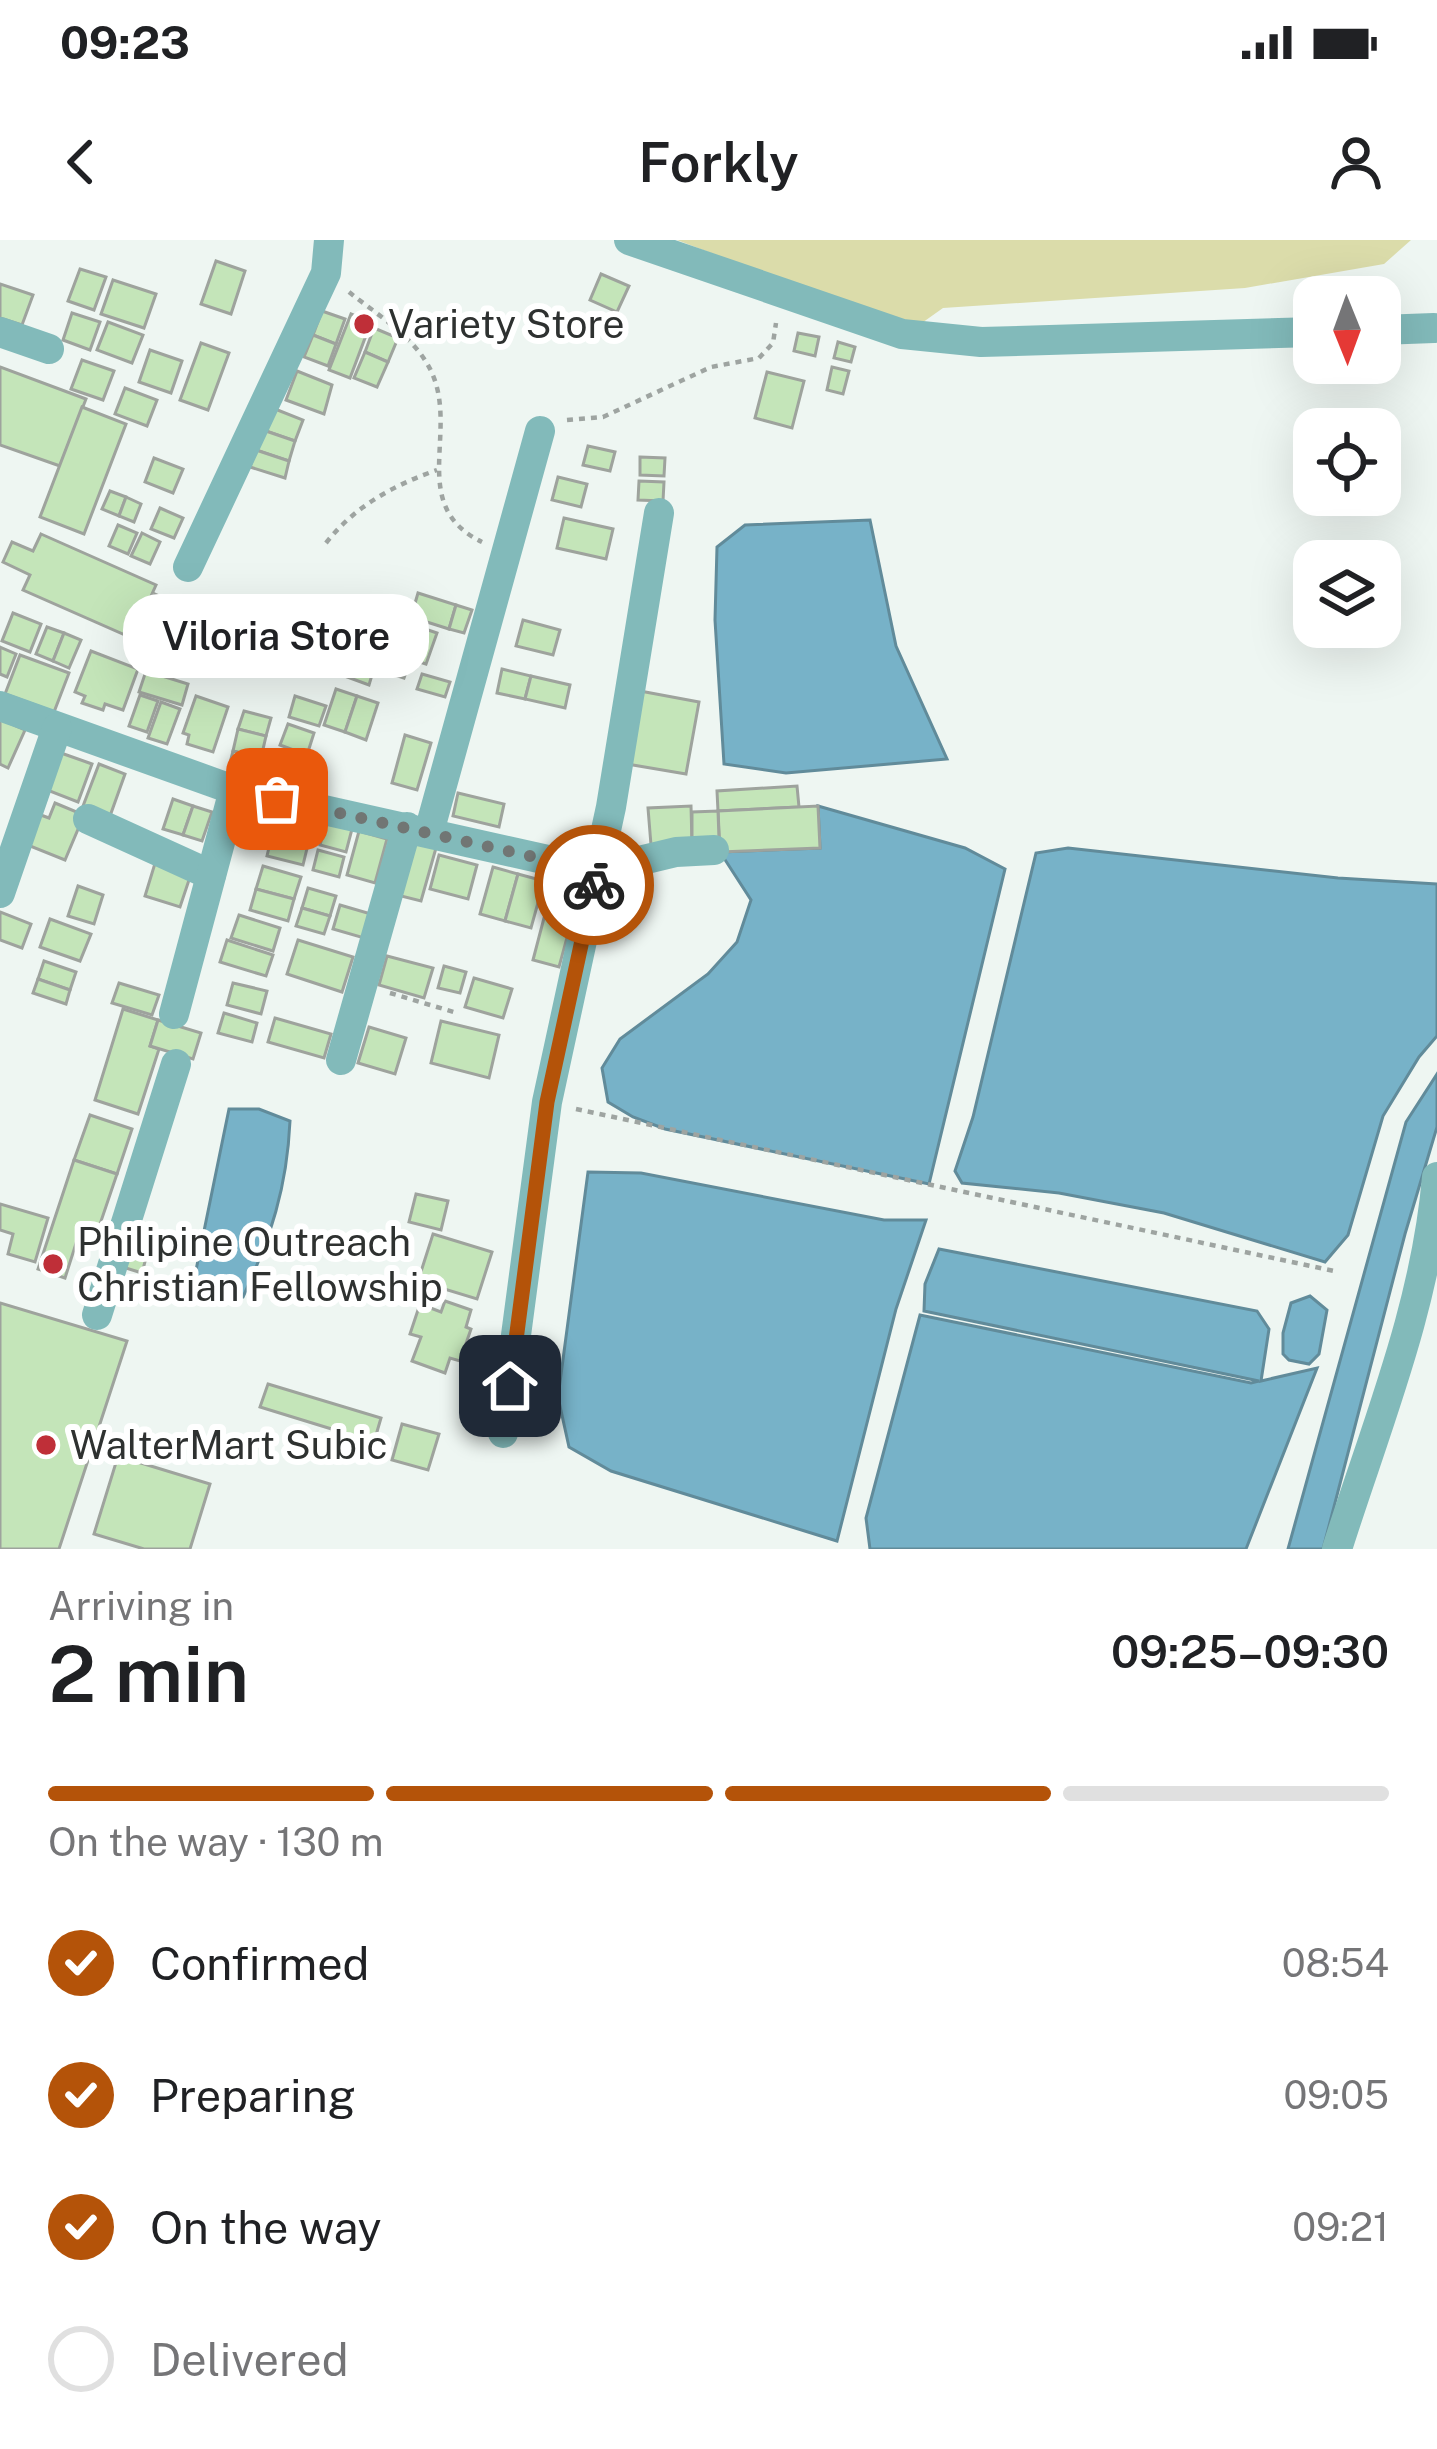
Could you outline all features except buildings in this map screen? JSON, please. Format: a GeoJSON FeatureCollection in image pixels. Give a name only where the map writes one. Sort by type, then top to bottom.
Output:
{"type":"FeatureCollection","features":[{"type":"Feature","properties":{"kind":"street"},"geometry":{"type":"LineString","coordinates":[[188,567],[326,273],[328,240]]}},
{"type":"Feature","properties":{"kind":"street"},"geometry":{"type":"LineString","coordinates":[[628,240],[902,334],[938,340],[1293,333]]}},
{"type":"Feature","properties":{"kind":"street"},"geometry":{"type":"LineString","coordinates":[[1401,329],[1434,328]]}},
{"type":"Feature","properties":{"kind":"street"},"geometry":{"type":"LineString","coordinates":[[0,332],[50,349]]}},
{"type":"Feature","properties":{"kind":"street"},"geometry":{"type":"LineString","coordinates":[[340,1060],[418,829],[540,431]]}},
{"type":"Feature","properties":{"kind":"street"},"geometry":{"type":"LineString","coordinates":[[503,1433],[547,1102],[597,871],[658,513]]}},
{"type":"Feature","properties":{"kind":"street"},"geometry":{"type":"LineString","coordinates":[[0,706],[234,790],[597,871],[676,852],[714,850]]}},
{"type":"Feature","properties":{"kind":"street"},"geometry":{"type":"LineString","coordinates":[[0,892],[57,728]]}},
{"type":"Feature","properties":{"kind":"street"},"geometry":{"type":"LineString","coordinates":[[174,1014],[234,790]]}},
{"type":"Feature","properties":{"kind":"street"},"geometry":{"type":"LineString","coordinates":[[88,820],[211,875]]}},
{"type":"Feature","properties":{"kind":"street"},"geometry":{"type":"LineString","coordinates":[[97,1315],[176,1064]]}},
{"type":"Feature","properties":{"kind":"street"},"geometry":{"type":"LineString","coordinates":[[1337,1549],[1415,1308],[1433,1232],[1437,1178]]}},
{"type":"Feature","properties":{"kind":"path"},"geometry":{"type":"LineString","coordinates":[[326,273],[408,337],[428,365],[438,400],[437,470],[446,510],[458,529],[506,551]]}},
{"type":"Feature","properties":{"kind":"path"},"geometry":{"type":"LineString","coordinates":[[540,431],[551,423],[604,417],[711,367],[759,358],[768,352],[776,335],[777,289]]}},
{"type":"Feature","properties":{"kind":"path"},"geometry":{"type":"LineString","coordinates":[[326,543],[375,497],[437,470]]}},
{"type":"Feature","properties":{"kind":"path"},"geometry":{"type":"LineString","coordinates":[[362,985],[457,1013]]}},
{"type":"Feature","properties":{"kind":"path"},"geometry":{"type":"LineString","coordinates":[[547,1102],[1334,1271]]}},
{"type":"Feature","properties":{"kind":"green space"},"geometry":{"type":"Polygon","coordinates":[[[677,240],[1411,240],[1384,264],[1293,276],[1293,280],[1245,288],[943,308],[912,330],[677,240]]]}},
{"type":"Feature","properties":{"kind":"water"},"geometry":{"type":"Polygon","coordinates":[[[870,520],[896,646],[947,759],[786,773],[724,764],[715,620],[717,547],[745,525],[870,520]]]}},
{"type":"Feature","properties":{"kind":"water"},"geometry":{"type":"Polygon","coordinates":[[[818,806],[965,848],[1005,869],[929,1184],[665,1129],[608,1102],[602,1068],[620,1039],[708,974],[737,942],[751,900],[720,852],[820,848],[818,806]]]}},
{"type":"Feature","properties":{"kind":"water"},"geometry":{"type":"Polygon","coordinates":[[[1068,848],[1338,878],[1437,884],[1437,1036],[1383,1116],[1348,1235],[1325,1262],[1164,1213],[1059,1193],[962,1183],[955,1171],[973,1117],[1036,853],[1068,848]]]}},
{"type":"Feature","properties":{"kind":"water"},"geometry":{"type":"Polygon","coordinates":[[[1437,1074],[1437,1127],[1323,1549],[1288,1549],[1406,1122],[1437,1074]]]}},
{"type":"Feature","properties":{"kind":"water"},"geometry":{"type":"Polygon","coordinates":[[[229,1109],[259,1109],[290,1121],[288,1145],[276,1211],[243,1297],[213,1297],[198,1289],[195,1275],[229,1109]]]}},
{"type":"Feature","properties":{"kind":"water"},"geometry":{"type":"Polygon","coordinates":[[[588,1172],[641,1173],[884,1220],[926,1220],[896,1309],[837,1541],[611,1471],[569,1447],[558,1397],[588,1172]]]}},
{"type":"Feature","properties":{"kind":"water"},"geometry":{"type":"Polygon","coordinates":[[[939,1249],[1257,1311],[1269,1329],[1261,1381],[1317,1368],[1246,1549],[870,1549],[866,1518],[920,1315],[1259,1381],[924,1311],[925,1284],[939,1249]]]}},
{"type":"Feature","properties":{"kind":"water"},"geometry":{"type":"Polygon","coordinates":[[[1310,1296],[1327,1310],[1319,1354],[1309,1364],[1283,1354],[1283,1333],[1291,1303],[1310,1296]]]}},
{"type":"Feature","properties":{"kind":"way so far"},"geometry":{"type":"LineString","coordinates":[[277,799],[597,871],[594,885]]}},
{"type":"Feature","properties":{"kind":"place","name":"Variety Store"},"geometry":{"type":"Point","coordinates":[364,324]}},
{"type":"Feature","properties":{"kind":"place","name":"Viloria Store"},"geometry":{"type":"Point","coordinates":[277,799]}},
{"type":"Feature","properties":{"kind":"place","name":"Philipine Outreach Christian Fellowship"},"geometry":{"type":"Point","coordinates":[53,1264]}},
{"type":"Feature","properties":{"kind":"place","name":"WalterMart Subic"},"geometry":{"type":"Point","coordinates":[46,1445]}},
{"type":"Feature","properties":{"kind":"route"},"geometry":{"type":"LineString","coordinates":[[510,1386],[547,1102],[594,885]]}}]}
